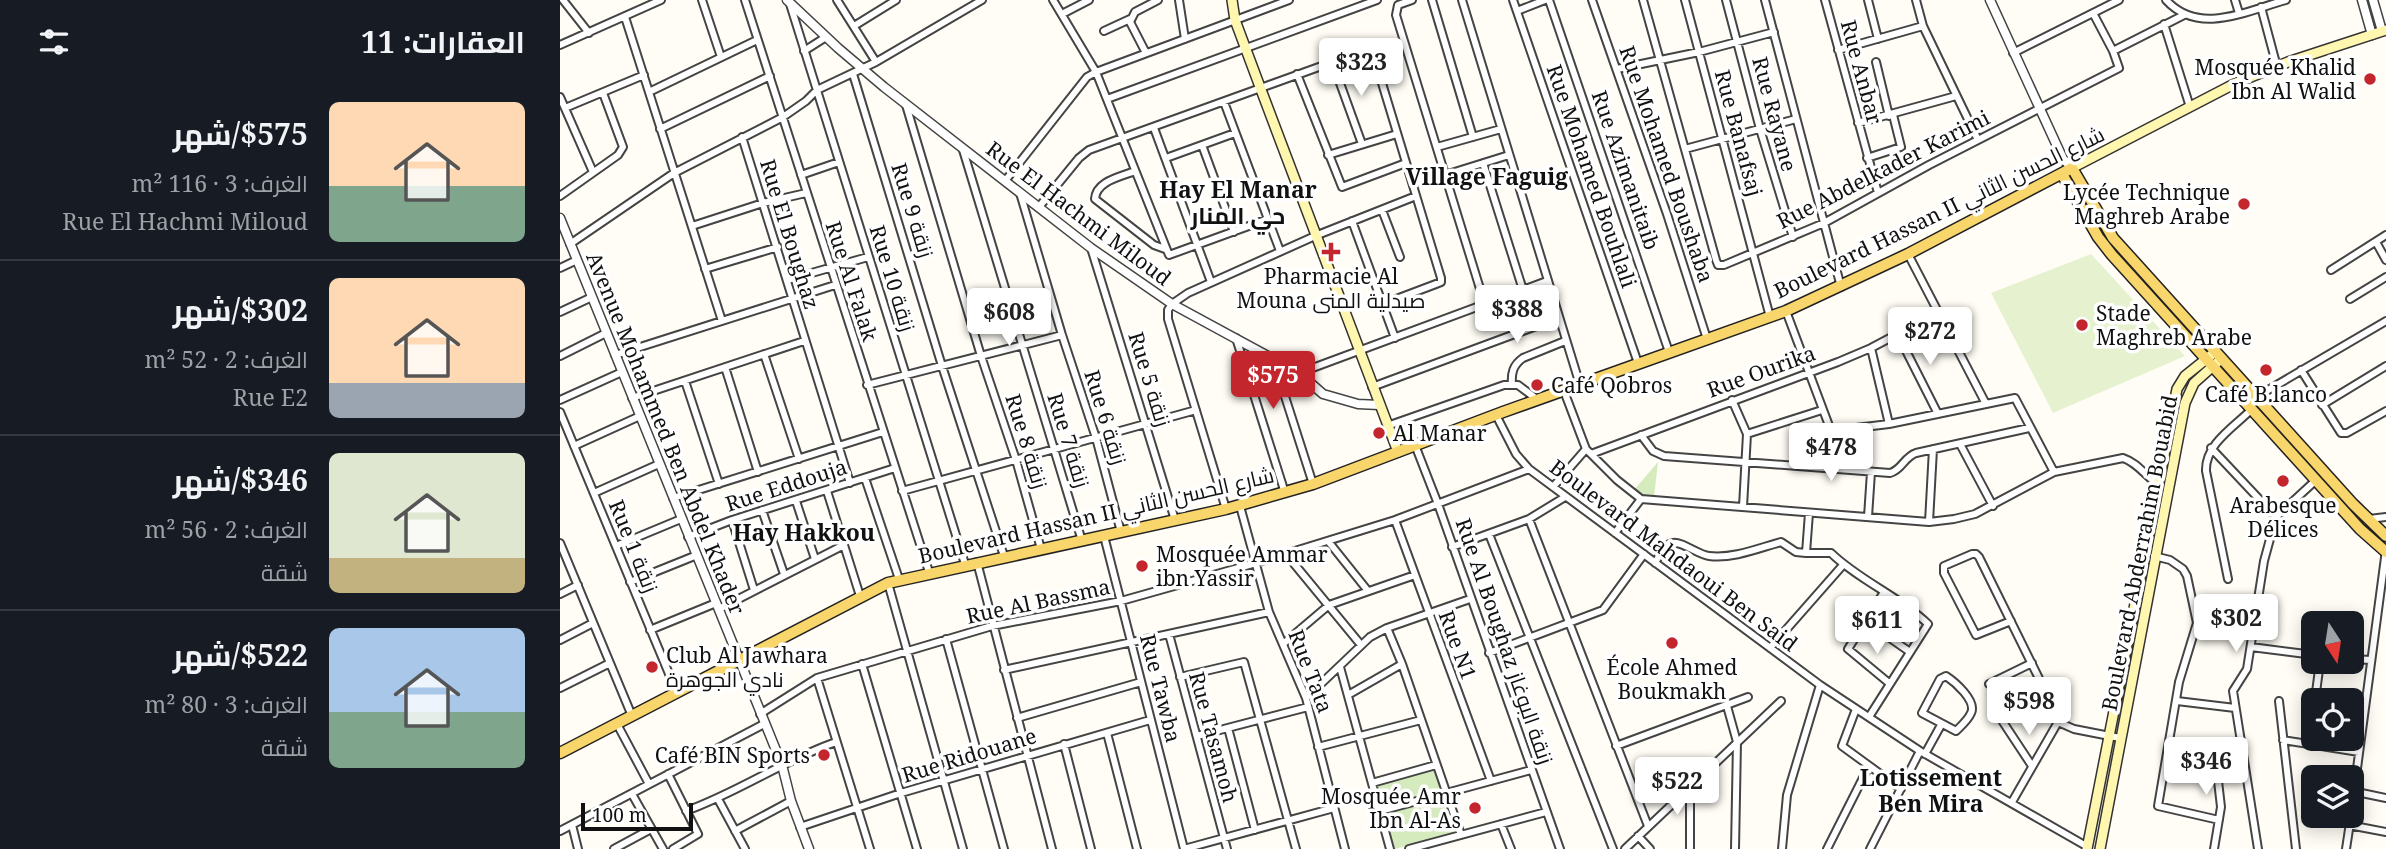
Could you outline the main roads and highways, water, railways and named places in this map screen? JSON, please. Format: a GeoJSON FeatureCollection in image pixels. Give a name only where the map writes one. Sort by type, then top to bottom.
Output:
{"type":"FeatureCollection","features":[{"type":"Feature","properties":{"kind":"main road"},"geometry":{"type":"LineString","coordinates":[[1232,0],[1236,20],[1260,87],[1398,452]]}},
{"type":"Feature","properties":{"kind":"main road","name":"Boulevard Hassan II شارع الحسن الثاني"},"geometry":{"type":"LineString","coordinates":[[560,753],[893,581],[1240,506],[1285,493],[1786,311],[1908,254],[2236,83],[2277,66],[2380,32]]}},
{"type":"Feature","properties":{"kind":"main road"},"geometry":{"type":"LineString","coordinates":[[2072,168],[2113,237],[2367,519],[2386,536]]}},
{"type":"Feature","properties":{"kind":"main road"},"geometry":{"type":"LineString","coordinates":[[2062,174],[2106,247],[2315,481],[2371,541],[2386,551]]}},
{"type":"Feature","properties":{"kind":"main road","name":"Boulevard Abderrahim Bouabid"},"geometry":{"type":"LineString","coordinates":[[2087,848],[2156,556],[2188,394],[2209,363],[2218,355]]}},
{"type":"Feature","properties":{"kind":"main road","name":"Boulevard Abderrahim Bouabid"},"geometry":{"type":"LineString","coordinates":[[2100,849],[2145,554],[2177,389],[2185,376],[2209,363]]}},
{"type":"Feature","properties":{"kind":"place","name":"Mosquée Khalid Ibn Al Walid"},"geometry":{"type":"Point","coordinates":[2370,79]}},
{"type":"Feature","properties":{"kind":"place","name":"Lycée Technique Maghreb Arabe"},"geometry":{"type":"Point","coordinates":[2244,204]}},
{"type":"Feature","properties":{"kind":"place","name":"Pharmacie Al Mouna صيدلية المنى"},"geometry":{"type":"Point","coordinates":[1331,252]}},
{"type":"Feature","properties":{"kind":"place","name":"Stade Maghreb Arabe"},"geometry":{"type":"Point","coordinates":[2082,325]}},
{"type":"Feature","properties":{"kind":"place","name":"Café B.lanco"},"geometry":{"type":"Point","coordinates":[2266,370]}},
{"type":"Feature","properties":{"kind":"place","name":"Café Qobros"},"geometry":{"type":"Point","coordinates":[1537,385]}},
{"type":"Feature","properties":{"kind":"place","name":"Al Manar"},"geometry":{"type":"Point","coordinates":[1379,433]}},
{"type":"Feature","properties":{"kind":"place","name":"Arabesque Délices"},"geometry":{"type":"Point","coordinates":[2283,481]}},
{"type":"Feature","properties":{"kind":"place","name":"Mosquée Ammar ibn Yassir"},"geometry":{"type":"Point","coordinates":[1142,566]}},
{"type":"Feature","properties":{"kind":"place","name":"École Ahmed Boukmakh"},"geometry":{"type":"Point","coordinates":[1672,643]}},
{"type":"Feature","properties":{"kind":"place","name":"Club Al Jawhara نادي الجوهرة"},"geometry":{"type":"Point","coordinates":[652,667]}},
{"type":"Feature","properties":{"kind":"place","name":"Café BIN Sports"},"geometry":{"type":"Point","coordinates":[824,755]}},
{"type":"Feature","properties":{"kind":"place","name":"Mosquée Amr Ibn Al-As"},"geometry":{"type":"Point","coordinates":[1475,808]}},
{"type":"Feature","properties":{"kind":"district","name":"Village Faguig"},"geometry":{"type":"Point","coordinates":[1487,176]}},
{"type":"Feature","properties":{"kind":"district","name":"Hay El Manar حي المنار"},"geometry":{"type":"Point","coordinates":[1238,202]}},
{"type":"Feature","properties":{"kind":"district","name":"Hay Hakkou"},"geometry":{"type":"Point","coordinates":[804,532]}},
{"type":"Feature","properties":{"kind":"district","name":"Lotissement Ben Mira"},"geometry":{"type":"Point","coordinates":[1931,790]}}]}
